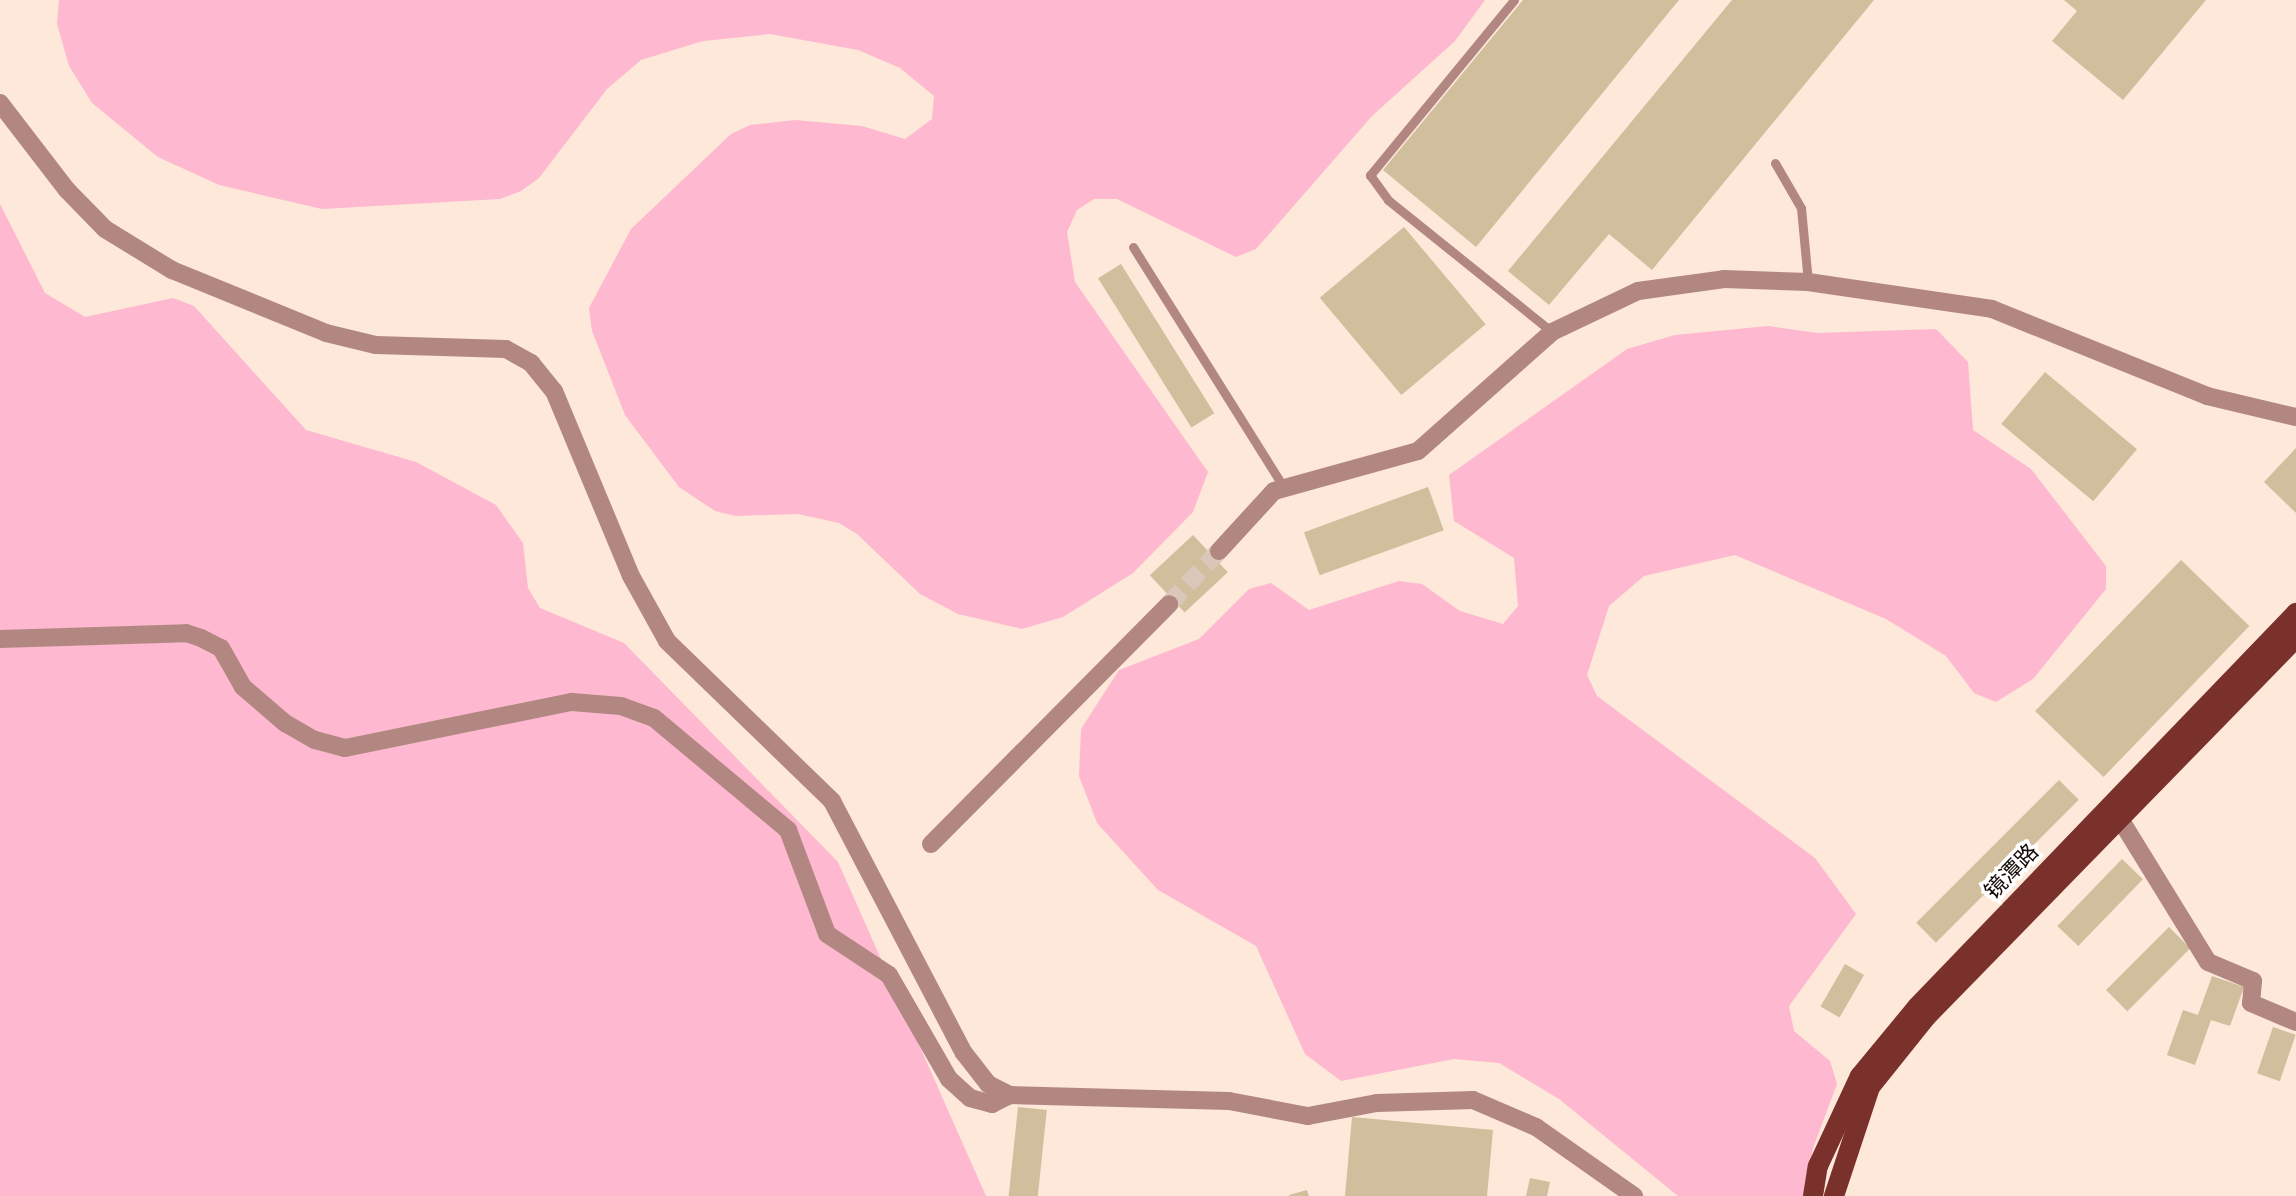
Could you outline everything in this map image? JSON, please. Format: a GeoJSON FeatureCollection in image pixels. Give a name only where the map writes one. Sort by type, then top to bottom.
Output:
{"type":"FeatureCollection","features":[{"type":"Feature","properties":{"kind":"main road","name":"镜潭路"},"geometry":{"type":"LineString","coordinates":[[1813,1196],[1818,1166],[1860,1076],[1917,1007],[2296,613]]}},
{"type":"Feature","properties":{"kind":"main road","name":"镜潭路"},"geometry":{"type":"LineString","coordinates":[[1834,1196],[1870,1087],[1926,1017],[2296,638]]}},
{"type":"Feature","properties":{"kind":"street"},"geometry":{"type":"LineString","coordinates":[[0,103],[67,190],[105,229],[172,270],[326,333],[376,345],[506,349],[531,363],[554,391],[631,576],[667,641],[832,801],[964,1053],[988,1084],[1010,1095],[1229,1101],[1308,1116],[1377,1103],[1473,1100],[1536,1127],[1634,1196]]}},
{"type":"Feature","properties":{"kind":"street"},"geometry":{"type":"LineString","coordinates":[[1219,551],[1274,491],[1418,451],[1552,332],[1638,291],[1724,279],[1808,282],[1992,309],[2207,396],[2296,417]]}},
{"type":"Feature","properties":{"kind":"street"},"geometry":{"type":"LineString","coordinates":[[931,844],[1169,604]]}},
{"type":"Feature","properties":{"kind":"street"},"geometry":{"type":"LineString","coordinates":[[0,639],[186,633],[221,648],[243,687],[285,723],[315,740],[345,748],[572,702],[621,706],[654,718],[788,830],[827,934],[889,975],[949,1079],[970,1098],[992,1104],[1010,1095]]}},
{"type":"Feature","properties":{"kind":"street"},"geometry":{"type":"LineString","coordinates":[[2120,819],[2208,962],[2253,981],[2251,1003],[2296,1022]]}},
{"type":"Feature","properties":{"kind":"lane"},"geometry":{"type":"LineString","coordinates":[[1514,0],[1370,175],[1388,200],[1552,332]]}},
{"type":"Feature","properties":{"kind":"lane"},"geometry":{"type":"LineString","coordinates":[[1775,163],[1801,208],[1808,282]]}},
{"type":"Feature","properties":{"kind":"lane"},"geometry":{"type":"LineString","coordinates":[[1133,247],[1285,489]]}},
{"type":"Feature","properties":{"kind":"shaded area"},"geometry":{"type":"Polygon","coordinates":[[[59,0],[1485,0],[1455,41],[1372,116],[1256,249],[1236,257],[1117,199],[1094,199],[1077,210],[1067,232],[1075,282],[1208,472],[1193,512],[1133,573],[1063,617],[1022,629],[958,614],[920,594],[857,534],[839,523],[798,514],[736,516],[715,511],[679,487],[625,415],[592,331],[589,308],[631,229],[731,134],[750,125],[795,120],[862,126],[905,139],[932,119],[934,96],[900,68],[858,50],[770,34],[703,41],[641,60],[607,89],[539,178],[521,191],[500,199],[322,209],[219,185],[158,157],[92,103],[69,66],[57,24],[59,0]]]}},
{"type":"Feature","properties":{"kind":"shaded area"},"geometry":{"type":"Polygon","coordinates":[[[0,204],[45,293],[85,317],[173,298],[194,306],[306,430],[416,462],[496,505],[523,543],[528,588],[540,608],[624,643],[838,862],[986,1196],[0,1196],[0,204]]]}},
{"type":"Feature","properties":{"kind":"shaded area"},"geometry":{"type":"Polygon","coordinates":[[[1768,326],[1817,333],[1936,329],[1968,362],[1973,430],[2031,469],[2106,566],[2106,589],[2033,679],[1996,702],[1974,693],[1946,656],[1886,619],[1735,555],[1644,576],[1609,606],[1587,675],[1597,696],[1815,858],[1856,914],[1789,1006],[1794,1031],[1830,1061],[1837,1084],[1813,1148],[1804,1196],[1678,1196],[1559,1099],[1499,1063],[1454,1059],[1341,1081],[1305,1054],[1256,946],[1158,890],[1097,823],[1079,776],[1081,729],[1119,670],[1199,639],[1249,589],[1271,583],[1309,610],[1399,581],[1422,584],[1460,611],[1503,624],[1518,606],[1514,558],[1454,521],[1449,475],[1627,349],[1675,335],[1768,326]]]}},
{"type":"Feature","properties":{"kind":"building"},"geometry":{"type":"Polygon","coordinates":[[[1523,0],[1679,0],[1476,247],[1383,170],[1523,0]]]}},
{"type":"Feature","properties":{"kind":"building"},"geometry":{"type":"Polygon","coordinates":[[[1732,0],[1874,0],[1652,270],[1609,234],[1549,305],[1508,271],[1732,0]]]}},
{"type":"Feature","properties":{"kind":"building"},"geometry":{"type":"Polygon","coordinates":[[[2064,0],[2206,0],[2123,100],[2052,41],[2077,11],[2064,0]]]}},
{"type":"Feature","properties":{"kind":"building"},"geometry":{"type":"Polygon","coordinates":[[[1404,227],[1486,324],[1401,395],[1320,298],[1404,227]]]}},
{"type":"Feature","properties":{"kind":"building"},"geometry":{"type":"Polygon","coordinates":[[[1121,264],[1214,413],[1191,428],[1098,278],[1121,264]]]}},
{"type":"Feature","properties":{"kind":"building"},"geometry":{"type":"Polygon","coordinates":[[[2045,372],[2137,449],[2093,501],[2001,424],[2045,372]]]}},
{"type":"Feature","properties":{"kind":"building"},"geometry":{"type":"Polygon","coordinates":[[[2296,448],[2296,513],[2264,482],[2296,448]]]}},
{"type":"Feature","properties":{"kind":"building"},"geometry":{"type":"Polygon","coordinates":[[[1428,487],[1444,530],[1320,575],[1304,532],[1428,487]]]}},
{"type":"Feature","properties":{"kind":"building"},"geometry":{"type":"Polygon","coordinates":[[[1193,535],[1228,572],[1185,613],[1150,575],[1193,535]]]}},
{"type":"Feature","properties":{"kind":"building"},"geometry":{"type":"Polygon","coordinates":[[[2181,560],[2249,626],[2103,777],[2035,711],[2181,560]]]}},
{"type":"Feature","properties":{"kind":"building"},"geometry":{"type":"Polygon","coordinates":[[[2059,780],[2079,800],[1936,943],[1916,923],[2059,780]]]}},
{"type":"Feature","properties":{"kind":"building"},"geometry":{"type":"Polygon","coordinates":[[[2122,859],[2143,879],[2078,946],[2057,926],[2122,859]]]}},
{"type":"Feature","properties":{"kind":"building"},"geometry":{"type":"Polygon","coordinates":[[[2169,927],[2190,948],[2127,1011],[2106,990],[2169,927]]]}},
{"type":"Feature","properties":{"kind":"building"},"geometry":{"type":"Polygon","coordinates":[[[1845,964],[1864,975],[1840,1017],[1820,1006],[1845,964]]]}},
{"type":"Feature","properties":{"kind":"building"},"geometry":{"type":"Polygon","coordinates":[[[2212,976],[2244,987],[2230,1026],[2211,1020],[2195,1065],[2167,1055],[2183,1010],[2198,1015],[2212,976]]]}},
{"type":"Feature","properties":{"kind":"building"},"geometry":{"type":"Polygon","coordinates":[[[2273,1027],[2296,1035],[2280,1081],[2257,1073],[2273,1027]]]}},
{"type":"Feature","properties":{"kind":"building"},"geometry":{"type":"Polygon","coordinates":[[[1018,1107],[1047,1110],[1038,1196],[1009,1196],[1018,1107]]]}},
{"type":"Feature","properties":{"kind":"building"},"geometry":{"type":"Polygon","coordinates":[[[1352,1117],[1493,1130],[1487,1196],[1345,1196],[1352,1117]]]}},
{"type":"Feature","properties":{"kind":"building"},"geometry":{"type":"Polygon","coordinates":[[[1530,1178],[1550,1182],[1547,1196],[1526,1196],[1530,1178]]]}},
{"type":"Feature","properties":{"kind":"building"},"geometry":{"type":"Polygon","coordinates":[[[1307,1190],[1309,1196],[1289,1196],[1289,1195],[1307,1190]]]}},
{"type":"Feature","properties":{"kind":"tunnel"},"geometry":{"type":"LineString","coordinates":[[1169,604],[1219,551]]}}]}
